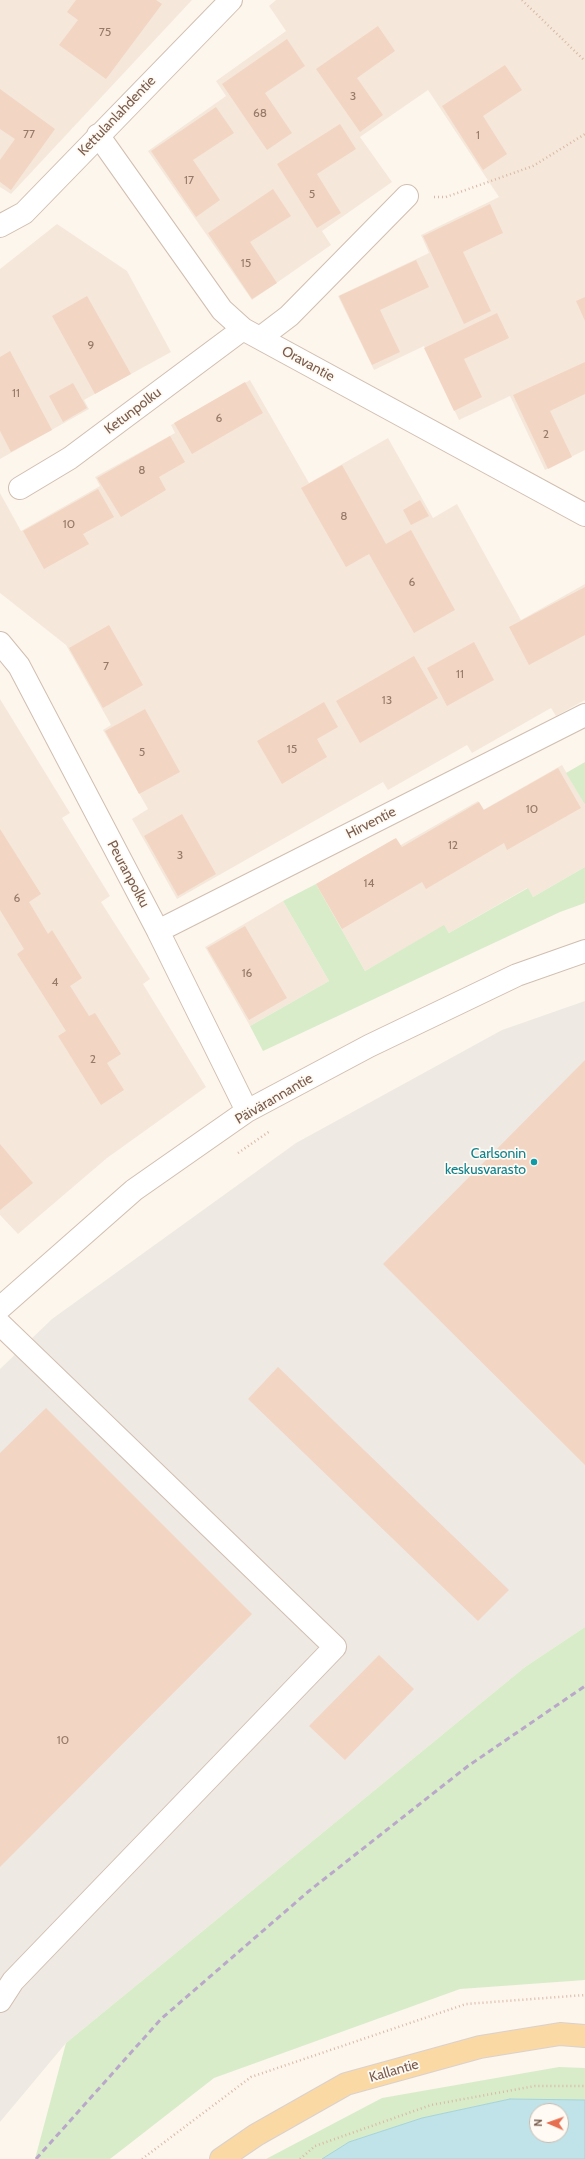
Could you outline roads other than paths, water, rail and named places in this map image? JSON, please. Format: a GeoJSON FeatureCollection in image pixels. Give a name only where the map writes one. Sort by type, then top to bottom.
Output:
{"type":"FeatureCollection","features":[{"type":"Feature","properties":{"kind":"main road","name":"Kallantie"},"geometry":{"type":"LineString","coordinates":[[221,2159],[256,2135],[346,2084],[480,2047],[560,2034],[585,2036]]}},
{"type":"Feature","properties":{"kind":"street","name":"Kettulanlahdentie"},"geometry":{"type":"LineString","coordinates":[[0,226],[24,213],[98,135],[231,0]]}},
{"type":"Feature","properties":{"kind":"street","name":"Oravantie"},"geometry":{"type":"LineString","coordinates":[[98,135],[222,310],[251,333],[584,513]]}},
{"type":"Feature","properties":{"kind":"street","name":"Ketunpolku"},"geometry":{"type":"LineString","coordinates":[[20,488],[70,458],[251,333],[289,316],[407,196]]}},
{"type":"Feature","properties":{"kind":"street","name":"Peuranpolku"},"geometry":{"type":"LineString","coordinates":[[0,643],[19,666],[158,931],[247,1111]]}},
{"type":"Feature","properties":{"kind":"street","name":"Hirventie"},"geometry":{"type":"LineString","coordinates":[[158,931],[585,715]]}},
{"type":"Feature","properties":{"kind":"street","name":"Päivärannantie"},"geometry":{"type":"LineString","coordinates":[[3,1297],[134,1190],[247,1111],[369,1046],[517,975],[585,951]]}},
{"type":"Feature","properties":{"kind":"street"},"geometry":{"type":"LineString","coordinates":[[0,1324],[335,1647],[13,1981],[0,2001]]}},
{"type":"Feature","properties":{"kind":"water"},"geometry":{"type":"Polygon","coordinates":[[[510,2099],[585,2100],[585,2159],[322,2159],[349,2142],[422,2118],[510,2099]]]}},
{"type":"Feature","properties":{"kind":"railway"},"geometry":{"type":"LineString","coordinates":[[36,2159],[161,2019],[309,1891],[468,1766],[585,1686]]}},
{"type":"Feature","properties":{"kind":"place","name":"Carlsonin keskusvarasto"},"geometry":{"type":"Point","coordinates":[534,1162]}}]}
